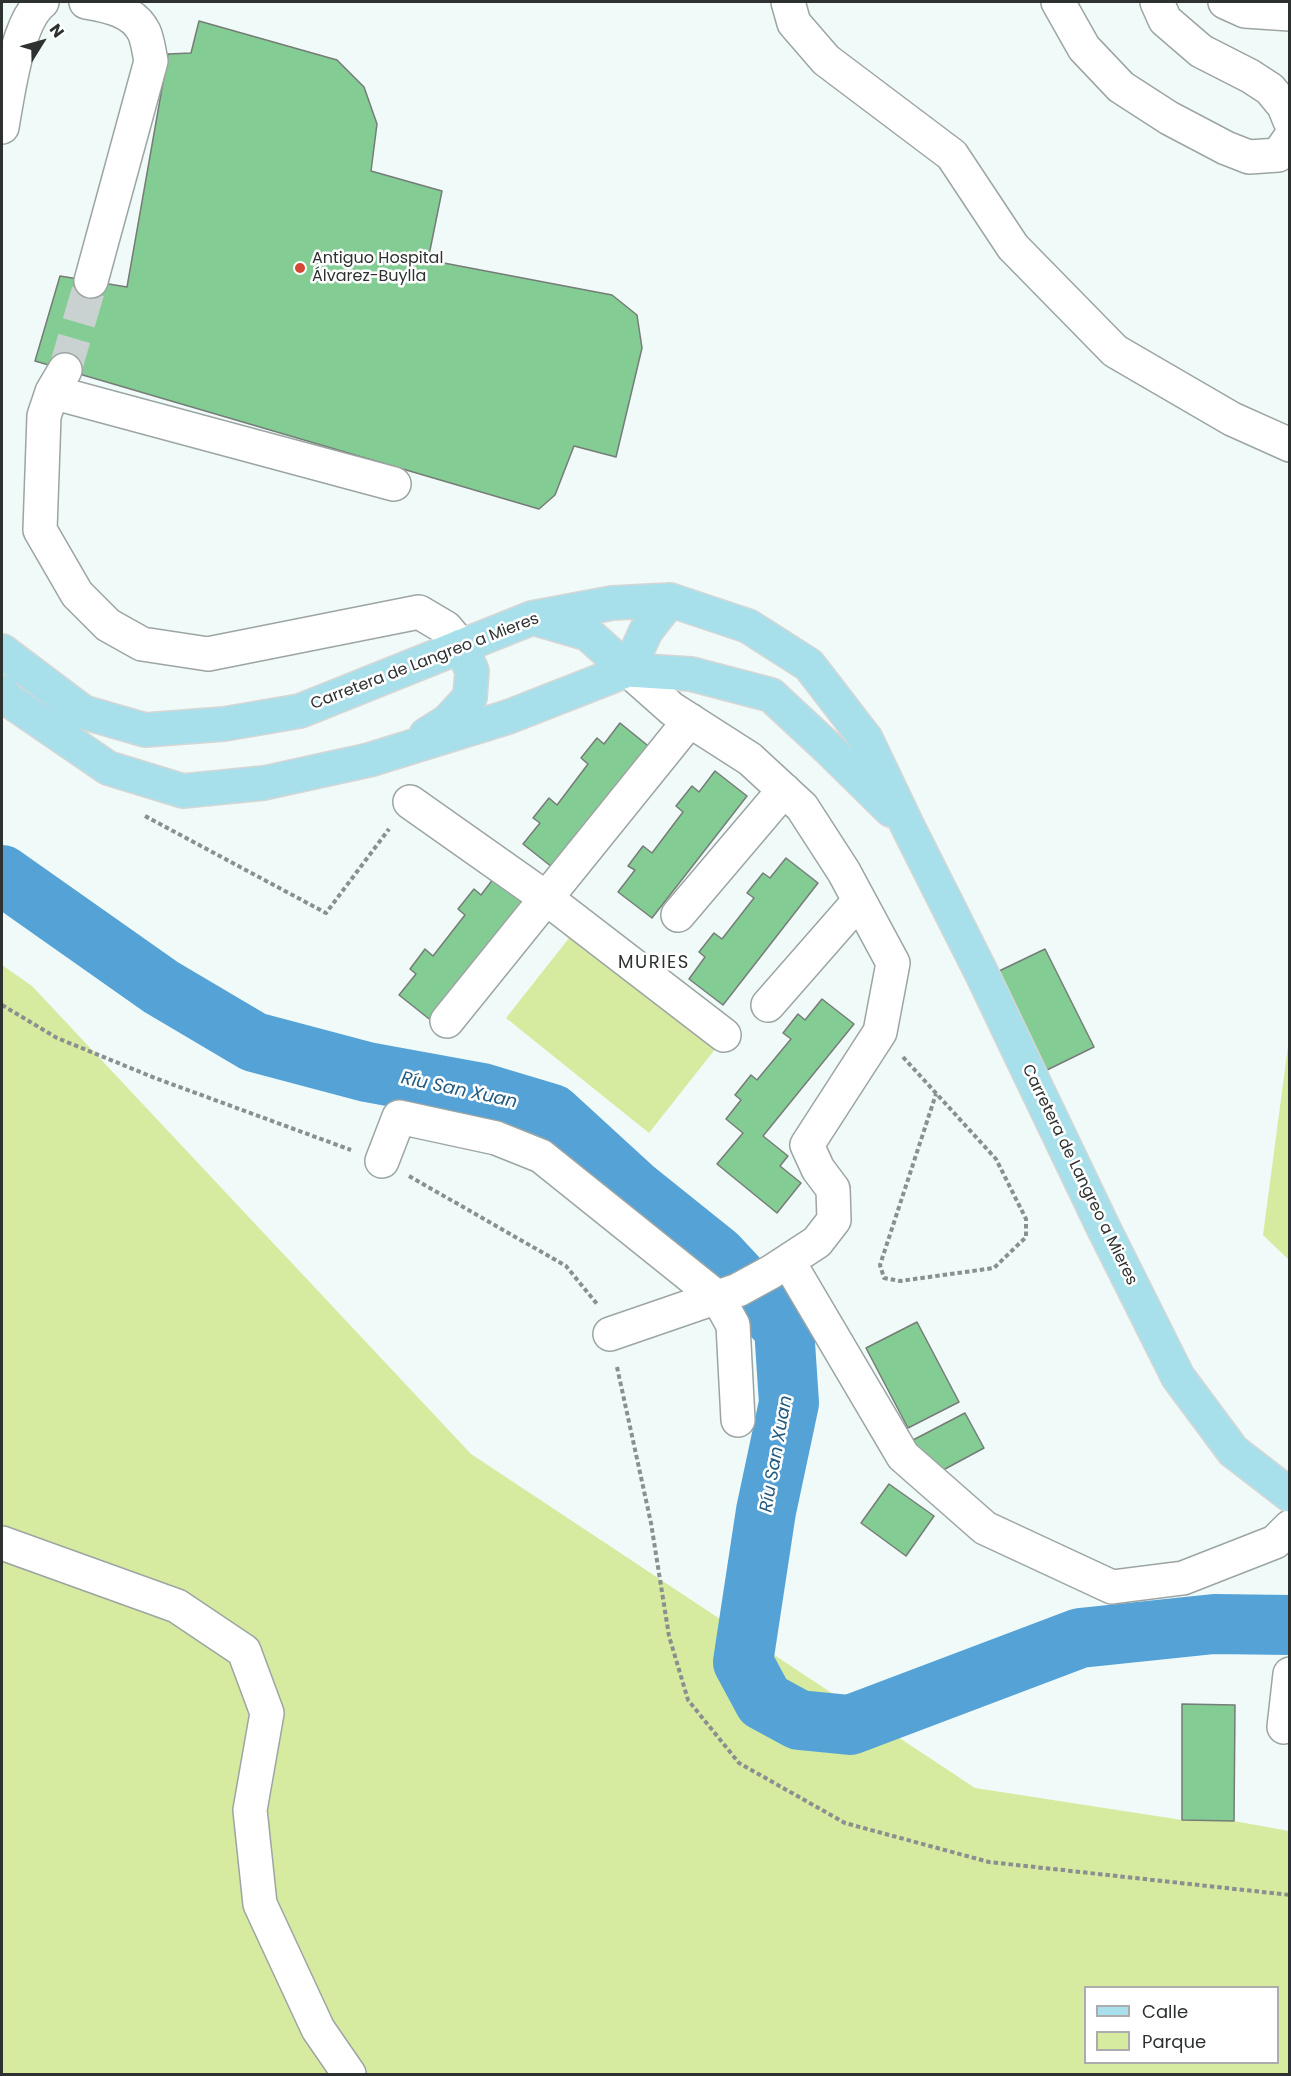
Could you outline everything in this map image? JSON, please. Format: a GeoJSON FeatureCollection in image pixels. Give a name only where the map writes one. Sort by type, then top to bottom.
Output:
{"type":"FeatureCollection","features":[{"type":"Feature","properties":{"kind":"main road","name":"Carretera de Langreo a Mieres"},"geometry":{"type":"LineString","coordinates":[[2,651],[83,712],[145,730],[224,724],[300,711],[532,618],[612,603],[670,600],[748,626],[809,665],[866,739],[1178,1377],[1233,1451],[1290,1495]]}},
{"type":"Feature","properties":{"kind":"main road"},"geometry":{"type":"LineString","coordinates":[[532,618],[588,634],[628,670],[646,630],[670,600]]}},
{"type":"Feature","properties":{"kind":"main road"},"geometry":{"type":"LineString","coordinates":[[405,748],[448,721],[470,697],[472,671],[461,646]]}},
{"type":"Feature","properties":{"kind":"main road","name":"Carretera de Langreo a Mieres"},"geometry":{"type":"LineString","coordinates":[[3,695],[108,768],[183,791],[264,783],[369,759],[508,717],[628,670],[691,674],[771,695],[908,827]]}},
{"type":"Feature","properties":{"kind":"street"},"geometry":{"type":"LineString","coordinates":[[2,126],[15,60],[27,21],[42,2]]}},
{"type":"Feature","properties":{"kind":"street"},"geometry":{"type":"LineString","coordinates":[[86,2],[112,7],[131,16],[144,32],[151,61],[90,281]]}},
{"type":"Feature","properties":{"kind":"street"},"geometry":{"type":"LineString","coordinates":[[788,2],[794,23],[826,60],[952,155],[1013,247],[1115,351],[1232,419],[1290,445]]}},
{"type":"Feature","properties":{"kind":"street"},"geometry":{"type":"LineString","coordinates":[[1058,2],[1084,48],[1121,87],[1169,118],[1248,157],[1278,156],[1290,138]]}},
{"type":"Feature","properties":{"kind":"street"},"geometry":{"type":"LineString","coordinates":[[1157,2],[1165,20],[1201,51],[1270,89],[1284,106],[1290,121]]}},
{"type":"Feature","properties":{"kind":"street"},"geometry":{"type":"LineString","coordinates":[[1226,2],[1245,11],[1290,14]]}},
{"type":"Feature","properties":{"kind":"street"},"geometry":{"type":"LineString","coordinates":[[394,484],[59,381],[44,416],[40,530],[77,594],[108,625],[142,644],[208,654],[419,612],[446,628],[461,646]]}},
{"type":"Feature","properties":{"kind":"street"},"geometry":{"type":"LineString","coordinates":[[610,1334],[728,1294],[780,1266],[817,1242],[834,1220],[833,1189],[818,1169],[807,1145],[880,1032],[893,963],[844,872],[802,807],[750,759],[672,709],[628,670]]}},
{"type":"Feature","properties":{"kind":"street"},"geometry":{"type":"LineString","coordinates":[[447,1021],[690,720]]}},
{"type":"Feature","properties":{"kind":"street"},"geometry":{"type":"LineString","coordinates":[[678,915],[784,790]]}},
{"type":"Feature","properties":{"kind":"street"},"geometry":{"type":"LineString","coordinates":[[410,802],[546,898],[724,1035]]}},
{"type":"Feature","properties":{"kind":"street"},"geometry":{"type":"LineString","coordinates":[[768,1005],[859,901]]}},
{"type":"Feature","properties":{"kind":"street"},"geometry":{"type":"LineString","coordinates":[[382,1161],[399,1117],[496,1138],[541,1156],[728,1294],[733,1325],[738,1420]]}},
{"type":"Feature","properties":{"kind":"street"},"geometry":{"type":"LineString","coordinates":[[780,1266],[903,1456],[986,1528],[1112,1587],[1183,1578],[1275,1542],[1290,1527]]}},
{"type":"Feature","properties":{"kind":"street"},"geometry":{"type":"LineString","coordinates":[[2,1543],[177,1606],[244,1651],[267,1713],[250,1810],[260,1904],[318,2029],[349,2074]]}},
{"type":"Feature","properties":{"kind":"street"},"geometry":{"type":"LineString","coordinates":[[1284,1727],[1290,1674]]}},
{"type":"Feature","properties":{"kind":"path"},"geometry":{"type":"LineString","coordinates":[[142,815],[326,913],[410,802]]}},
{"type":"Feature","properties":{"kind":"path"},"geometry":{"type":"LineString","coordinates":[[2,1005],[57,1038],[78,1047],[155,1078],[382,1161],[566,1266],[606,1314],[651,1523],[669,1636],[688,1700],[739,1763],[845,1823],[989,1862],[1290,1895]]}},
{"type":"Feature","properties":{"kind":"path"},"geometry":{"type":"LineString","coordinates":[[880,1032],[996,1159],[1026,1219],[1026,1237],[994,1268],[900,1281],[884,1278],[880,1265],[936,1094]]}},
{"type":"Feature","properties":{"kind":"green space"},"geometry":{"type":"Polygon","coordinates":[[[573,933],[716,1048],[649,1133],[506,1018],[573,933]]]}},
{"type":"Feature","properties":{"kind":"green space"},"geometry":{"type":"Polygon","coordinates":[[[2,965],[32,986],[471,1454],[975,1788],[1182,1820],[1234,1821],[1289,1831],[1289,2074],[2,2074],[2,965]]]}},
{"type":"Feature","properties":{"kind":"green space"},"geometry":{"type":"Polygon","coordinates":[[[1289,1039],[1290,1260],[1263,1235],[1289,1039]]]}},
{"type":"Feature","properties":{"kind":"building","name":"Antiguo Hospital Álvarez-Buylla"},"geometry":{"type":"Polygon","coordinates":[[[199,21],[337,60],[364,87],[377,124],[371,171],[442,191],[428,260],[612,295],[637,315],[642,348],[616,457],[574,446],[555,495],[539,509],[35,361],[60,276],[127,287],[168,54],[191,53],[199,21]]]}},
{"type":"Feature","properties":{"kind":"building"},"geometry":{"type":"Polygon","coordinates":[[[620,723],[652,749],[557,871],[523,844],[540,823],[533,818],[549,798],[557,805],[588,764],[581,758],[597,738],[604,744],[620,723]]]}},
{"type":"Feature","properties":{"kind":"building"},"geometry":{"type":"Polygon","coordinates":[[[715,771],[747,796],[652,918],[618,892],[635,870],[628,866],[643,846],[652,853],[683,812],[676,806],[692,786],[699,792],[715,771]]]}},
{"type":"Feature","properties":{"kind":"building"},"geometry":{"type":"Polygon","coordinates":[[[786,858],[818,883],[723,1005],[689,979],[705,957],[699,952],[714,933],[722,939],[754,898],[747,893],[763,873],[770,878],[786,858]]]}},
{"type":"Feature","properties":{"kind":"building"},"geometry":{"type":"Polygon","coordinates":[[[497,874],[529,899],[433,1022],[399,995],[416,974],[410,969],[425,949],[433,956],[465,915],[458,909],[474,889],[481,895],[497,874]]]}},
{"type":"Feature","properties":{"kind":"building"},"geometry":{"type":"Polygon","coordinates":[[[1045,949],[1094,1047],[1047,1070],[997,972],[1045,949]]]}},
{"type":"Feature","properties":{"kind":"building"},"geometry":{"type":"Polygon","coordinates":[[[822,999],[854,1024],[763,1136],[788,1156],[780,1166],[801,1183],[777,1213],[717,1164],[743,1133],[726,1119],[741,1100],[735,1095],[751,1075],[757,1080],[791,1039],[783,1033],[798,1014],[805,1020],[822,999]]]}},
{"type":"Feature","properties":{"kind":"building"},"geometry":{"type":"Polygon","coordinates":[[[917,1322],[959,1402],[908,1428],[866,1348],[917,1322]]]}},
{"type":"Feature","properties":{"kind":"building"},"geometry":{"type":"Polygon","coordinates":[[[965,1413],[984,1448],[932,1476],[913,1440],[965,1413]]]}},
{"type":"Feature","properties":{"kind":"building"},"geometry":{"type":"Polygon","coordinates":[[[889,1484],[934,1516],[906,1556],[861,1523],[889,1484]]]}},
{"type":"Feature","properties":{"kind":"building"},"geometry":{"type":"Polygon","coordinates":[[[1182,1704],[1235,1705],[1234,1821],[1182,1820],[1182,1704]]]}},
{"type":"Feature","properties":{"kind":"waterway","name":"Ríu San Xuan"},"geometry":{"type":"LineString","coordinates":[[2,875],[161,987],[254,1042],[367,1072],[482,1093],[552,1114],[636,1191],[717,1256],[784,1328],[789,1403],[766,1511],[743,1662],[764,1701],[799,1720],[850,1725],[1080,1638],[1214,1624],[1290,1625]]}},
{"type":"Feature","properties":{"kind":"tunnel"},"geometry":{"type":"LineString","coordinates":[[65,370],[91,281]]}},
{"type":"Feature","properties":{"kind":"place","name":"Antiguo Hospital Álvarez-Buylla"},"geometry":{"type":"Point","coordinates":[300,268]}},
{"type":"Feature","properties":{"kind":"district","name":"MURIES"},"geometry":{"type":"Point","coordinates":[654,963]}}]}
